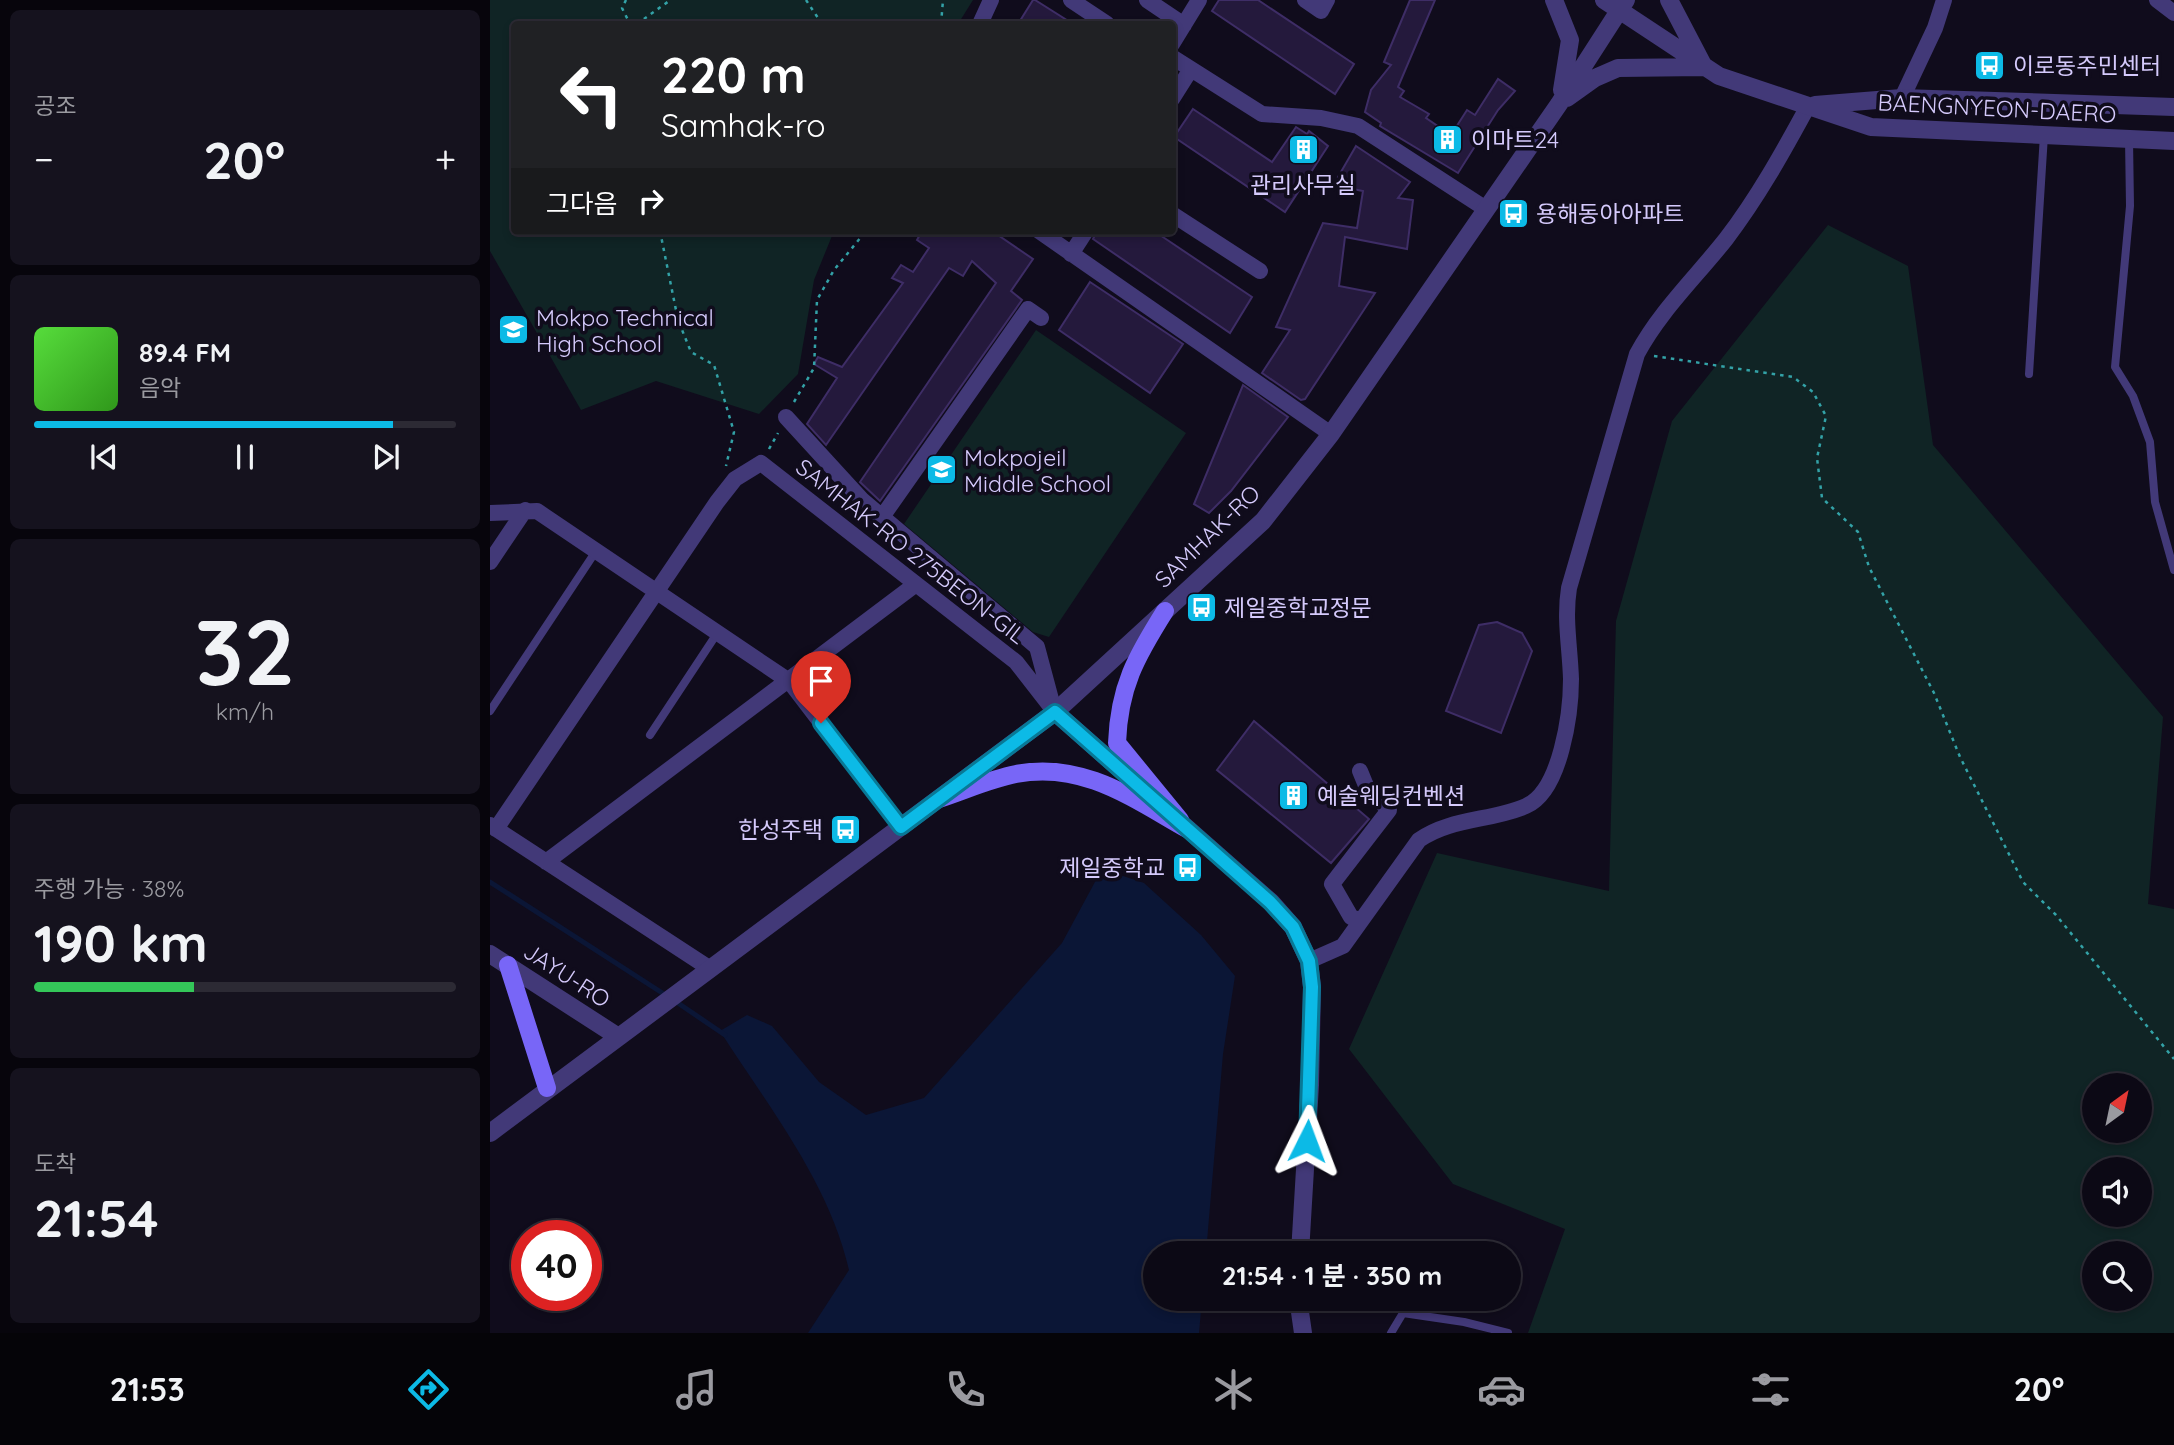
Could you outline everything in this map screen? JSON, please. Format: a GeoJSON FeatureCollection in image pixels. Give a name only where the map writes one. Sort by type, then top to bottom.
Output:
{"type":"FeatureCollection","features":[{"type":"Feature","properties":{"kind":"main road"},"geometry":{"type":"LineString","coordinates":[[1165,611],[1142,648],[1126,685],[1118,708],[1117,743],[1187,829]]}},
{"type":"Feature","properties":{"kind":"main road"},"geometry":{"type":"LineString","coordinates":[[939,799],[1016,774],[1051,771],[1093,777],[1187,829]]}},
{"type":"Feature","properties":{"kind":"main road"},"geometry":{"type":"LineString","coordinates":[[508,965],[547,1088]]}},
{"type":"Feature","properties":{"kind":"street"},"geometry":{"type":"LineString","coordinates":[[981,21],[990,0]]}},
{"type":"Feature","properties":{"kind":"street"},"geometry":{"type":"LineString","coordinates":[[1071,0],[1102,21]]}},
{"type":"Feature","properties":{"kind":"street"},"geometry":{"type":"LineString","coordinates":[[1147,0],[1184,25]]}},
{"type":"Feature","properties":{"kind":"street"},"geometry":{"type":"LineString","coordinates":[[1176,38],[1199,0]]}},
{"type":"Feature","properties":{"kind":"street"},"geometry":{"type":"LineString","coordinates":[[1305,0],[1321,10],[1328,0]]}},
{"type":"Feature","properties":{"kind":"street"},"geometry":{"type":"LineString","coordinates":[[1554,0],[1570,40],[1568,68],[1559,104]]}},
{"type":"Feature","properties":{"kind":"street"},"geometry":{"type":"LineString","coordinates":[[1669,0],[1704,67]]}},
{"type":"Feature","properties":{"kind":"street"},"geometry":{"type":"LineString","coordinates":[[1902,98],[1935,28],[1944,0]]}},
{"type":"Feature","properties":{"kind":"street"},"geometry":{"type":"LineString","coordinates":[[2157,0],[2174,13]]}},
{"type":"Feature","properties":{"kind":"street"},"geometry":{"type":"LineString","coordinates":[[1309,961],[1343,946],[1419,840],[1433,830],[1529,805],[1553,774],[1564,740],[1571,681],[1565,614],[1569,587],[1637,354],[1651,329],[1726,238],[1765,184],[1808,106],[1719,76],[1617,3]]}},
{"type":"Feature","properties":{"kind":"street","name":"SAMHAK-RO"},"geometry":{"type":"LineString","coordinates":[[617,1036],[1055,712],[1263,521],[1331,435],[1559,104],[1617,3]]}},
{"type":"Feature","properties":{"kind":"street"},"geometry":{"type":"LineString","coordinates":[[1176,60],[1262,114],[1321,118],[1359,126],[1486,209]]}},
{"type":"Feature","properties":{"kind":"street"},"geometry":{"type":"LineString","coordinates":[[1559,104],[1595,78],[1618,68],[1704,67]]}},
{"type":"Feature","properties":{"kind":"street"},"geometry":{"type":"LineString","coordinates":[[1176,93],[1191,69]]}},
{"type":"Feature","properties":{"kind":"street","name":"BAENGNYEON-DAERO"},"geometry":{"type":"LineString","coordinates":[[1808,106],[1902,98],[2174,107]]}},
{"type":"Feature","properties":{"kind":"street","name":"BAENGNYEON-DAERO"},"geometry":{"type":"LineString","coordinates":[[1808,106],[1871,128],[2174,141]]}},
{"type":"Feature","properties":{"kind":"street"},"geometry":{"type":"LineString","coordinates":[[1176,217],[1259,271]]}},
{"type":"Feature","properties":{"kind":"street"},"geometry":{"type":"LineString","coordinates":[[1045,235],[1331,435]]}},
{"type":"Feature","properties":{"kind":"street"},"geometry":{"type":"LineString","coordinates":[[1071,254],[1083,235]]}},
{"type":"Feature","properties":{"kind":"street"},"geometry":{"type":"LineString","coordinates":[[882,517],[1028,309],[1041,318]]}},
{"type":"Feature","properties":{"kind":"street"},"geometry":{"type":"LineString","coordinates":[[786,417],[862,500],[1037,647],[1055,712],[1270,902],[1293,927],[1309,961],[1312,987],[1310,1085],[1301,1241]]}},
{"type":"Feature","properties":{"kind":"street"},"geometry":{"type":"LineString","coordinates":[[709,968],[493,827],[735,479],[761,463]]}},
{"type":"Feature","properties":{"kind":"street","name":"SAMHAK-RO 275BEON-GIL"},"geometry":{"type":"LineString","coordinates":[[761,463],[1016,662],[1055,712]]}},
{"type":"Feature","properties":{"kind":"street"},"geometry":{"type":"LineString","coordinates":[[490,562],[525,510]]}},
{"type":"Feature","properties":{"kind":"street"},"geometry":{"type":"LineString","coordinates":[[490,513],[537,511],[789,681],[901,827]]}},
{"type":"Feature","properties":{"kind":"street"},"geometry":{"type":"LineString","coordinates":[[546,862],[916,584]]}},
{"type":"Feature","properties":{"kind":"street"},"geometry":{"type":"LineString","coordinates":[[1360,771],[1367,788],[1389,810],[1332,884],[1352,917],[1361,921]]}},
{"type":"Feature","properties":{"kind":"street","name":"JAYU-RO"},"geometry":{"type":"LineString","coordinates":[[490,954],[617,1036]]}},
{"type":"Feature","properties":{"kind":"street"},"geometry":{"type":"LineString","coordinates":[[490,1133],[617,1036]]}},
{"type":"Feature","properties":{"kind":"street"},"geometry":{"type":"LineString","coordinates":[[1300,1311],[1303,1333]]}},
{"type":"Feature","properties":{"kind":"lane"},"geometry":{"type":"LineString","coordinates":[[2029,374],[2043,135]]}},
{"type":"Feature","properties":{"kind":"lane"},"geometry":{"type":"LineString","coordinates":[[2129,139],[2130,206],[2115,367],[2133,396],[2150,442],[2155,502],[2174,570]]}},
{"type":"Feature","properties":{"kind":"lane"},"geometry":{"type":"LineString","coordinates":[[490,711],[596,551]]}},
{"type":"Feature","properties":{"kind":"lane"},"geometry":{"type":"LineString","coordinates":[[650,734],[718,632]]}},
{"type":"Feature","properties":{"kind":"lane"},"geometry":{"type":"LineString","coordinates":[[1391,1333],[1403,1313],[1464,1322],[1508,1333]]}},
{"type":"Feature","properties":{"kind":"path"},"geometry":{"type":"LineString","coordinates":[[626,0],[622,8],[628,21]]}},
{"type":"Feature","properties":{"kind":"path"},"geometry":{"type":"LineString","coordinates":[[806,0],[820,21]]}},
{"type":"Feature","properties":{"kind":"path"},"geometry":{"type":"LineString","coordinates":[[941,21],[943,0]]}},
{"type":"Feature","properties":{"kind":"path"},"geometry":{"type":"LineString","coordinates":[[641,21],[669,1]]}},
{"type":"Feature","properties":{"kind":"path"},"geometry":{"type":"LineString","coordinates":[[661,235],[678,320],[691,352],[715,365],[728,405],[734,432],[725,468],[735,479]]}},
{"type":"Feature","properties":{"kind":"path"},"geometry":{"type":"LineString","coordinates":[[761,463],[814,368],[817,300],[834,270],[863,235]]}},
{"type":"Feature","properties":{"kind":"path"},"geometry":{"type":"LineString","coordinates":[[1637,354],[1793,376],[1813,393],[1826,415],[1817,458],[1822,498],[1858,532],[1869,567],[1934,693],[1960,757],[2023,882],[2056,915],[2174,1059]]}},
{"type":"Feature","properties":{"kind":"green space"},"geometry":{"type":"Polygon","coordinates":[[[490,0],[973,0],[960,21],[511,21],[511,235],[832,235],[814,280],[798,374],[759,414],[656,381],[581,410],[490,251],[490,0]]]}},
{"type":"Feature","properties":{"kind":"green space"},"geometry":{"type":"Polygon","coordinates":[[[1828,225],[1908,266],[1933,445],[2163,717],[2148,904],[2174,909],[2174,1333],[1528,1333],[1565,1229],[1453,1184],[1349,1049],[1437,853],[1609,891],[1616,621],[1672,421],[1828,225]]]}},
{"type":"Feature","properties":{"kind":"green space"},"geometry":{"type":"Polygon","coordinates":[[[1036,330],[1186,433],[1049,637],[1033,632],[904,524],[1036,330]]]}},
{"type":"Feature","properties":{"kind":"water"},"geometry":{"type":"Polygon","coordinates":[[[1102,869],[1144,883],[1201,935],[1235,976],[1223,1054],[1207,1241],[1143,1241],[1143,1311],[1201,1311],[1199,1333],[808,1333],[849,1270],[840,1238],[812,1175],[777,1116],[720,1031],[747,1015],[772,1026],[819,1082],[866,1115],[924,1098],[1062,943],[1102,869]]]}},
{"type":"Feature","properties":{"kind":"building"},"geometry":{"type":"Polygon","coordinates":[[[1035,0],[1068,21],[1020,21],[1035,0]]]}},
{"type":"Feature","properties":{"kind":"building"},"geometry":{"type":"Polygon","coordinates":[[[1219,0],[1258,0],[1354,64],[1335,94],[1212,11],[1219,0]]]}},
{"type":"Feature","properties":{"kind":"building"},"geometry":{"type":"Polygon","coordinates":[[[1410,0],[1435,0],[1398,87],[1404,91],[1400,97],[1429,114],[1426,118],[1451,135],[1467,110],[1475,115],[1498,79],[1515,91],[1498,110],[1458,173],[1380,126],[1381,123],[1365,112],[1371,90],[1391,65],[1384,62],[1410,0]]]}},
{"type":"Feature","properties":{"kind":"building"},"geometry":{"type":"Polygon","coordinates":[[[1193,109],[1272,162],[1296,127],[1307,134],[1309,131],[1328,146],[1285,212],[1176,138],[1176,134],[1193,109]]]}},
{"type":"Feature","properties":{"kind":"building"},"geometry":{"type":"Polygon","coordinates":[[[1356,146],[1410,182],[1398,198],[1413,200],[1407,249],[1345,237],[1339,286],[1375,293],[1305,399],[1301,400],[1262,373],[1290,330],[1276,327],[1323,223],[1357,228],[1363,191],[1353,189],[1338,177],[1356,146]]]}},
{"type":"Feature","properties":{"kind":"building"},"geometry":{"type":"Polygon","coordinates":[[[920,235],[998,235],[1033,259],[1011,291],[1022,300],[880,501],[860,482],[996,283],[972,261],[963,276],[949,268],[826,445],[807,424],[837,378],[814,364],[818,357],[842,367],[903,283],[892,278],[901,265],[913,272],[929,248],[917,240],[920,235]]]}},
{"type":"Feature","properties":{"kind":"building"},"geometry":{"type":"Polygon","coordinates":[[[1095,235],[1160,235],[1252,297],[1230,333],[1093,239],[1095,235]]]}},
{"type":"Feature","properties":{"kind":"building"},"geometry":{"type":"Polygon","coordinates":[[[1090,282],[1183,344],[1150,393],[1059,330],[1090,282]]]}},
{"type":"Feature","properties":{"kind":"building"},"geometry":{"type":"Polygon","coordinates":[[[1243,385],[1288,417],[1231,491],[1209,513],[1194,504],[1243,385]]]}},
{"type":"Feature","properties":{"kind":"building"},"geometry":{"type":"Polygon","coordinates":[[[1497,622],[1522,633],[1532,651],[1501,733],[1446,711],[1479,625],[1497,622]]]}},
{"type":"Feature","properties":{"kind":"building","name":"예술웨딩컨벤션"},"geometry":{"type":"Polygon","coordinates":[[[1254,721],[1369,819],[1331,863],[1217,770],[1254,721]]]}},
{"type":"Feature","properties":{"kind":"waterway"},"geometry":{"type":"LineString","coordinates":[[490,882],[667,996]]}},
{"type":"Feature","properties":{"kind":"waterway"},"geometry":{"type":"LineString","coordinates":[[675,1001],[725,1035]]}},
{"type":"Feature","properties":{"kind":"place","name":"이로동주민센터"},"geometry":{"type":"Point","coordinates":[1990,65]}},
{"type":"Feature","properties":{"kind":"place","name":"이마트24"},"geometry":{"type":"Point","coordinates":[1448,139]}},
{"type":"Feature","properties":{"kind":"place","name":"관리사무실"},"geometry":{"type":"Point","coordinates":[1303,150]}},
{"type":"Feature","properties":{"kind":"place","name":"용해동아아파트"},"geometry":{"type":"Point","coordinates":[1513,213]}},
{"type":"Feature","properties":{"kind":"place","name":"Mokpo Technical High School"},"geometry":{"type":"Point","coordinates":[513,330]}},
{"type":"Feature","properties":{"kind":"place","name":"Mokpojeil Middle School"},"geometry":{"type":"Point","coordinates":[941,470]}},
{"type":"Feature","properties":{"kind":"place","name":"제일중학교정문"},"geometry":{"type":"Point","coordinates":[1201,607]}},
{"type":"Feature","properties":{"kind":"place","name":"예술웨딩컨벤션"},"geometry":{"type":"Point","coordinates":[1294,795]}},
{"type":"Feature","properties":{"kind":"place","name":"한성주택"},"geometry":{"type":"Point","coordinates":[846,829]}},
{"type":"Feature","properties":{"kind":"place","name":"제일중학교"},"geometry":{"type":"Point","coordinates":[1188,867]}},
{"type":"Feature","properties":{"kind":"route"},"geometry":{"type":"LineString","coordinates":[[821,723],[901,827],[1055,712],[1270,902],[1293,927],[1309,961],[1312,987],[1307,1141]]}}]}
